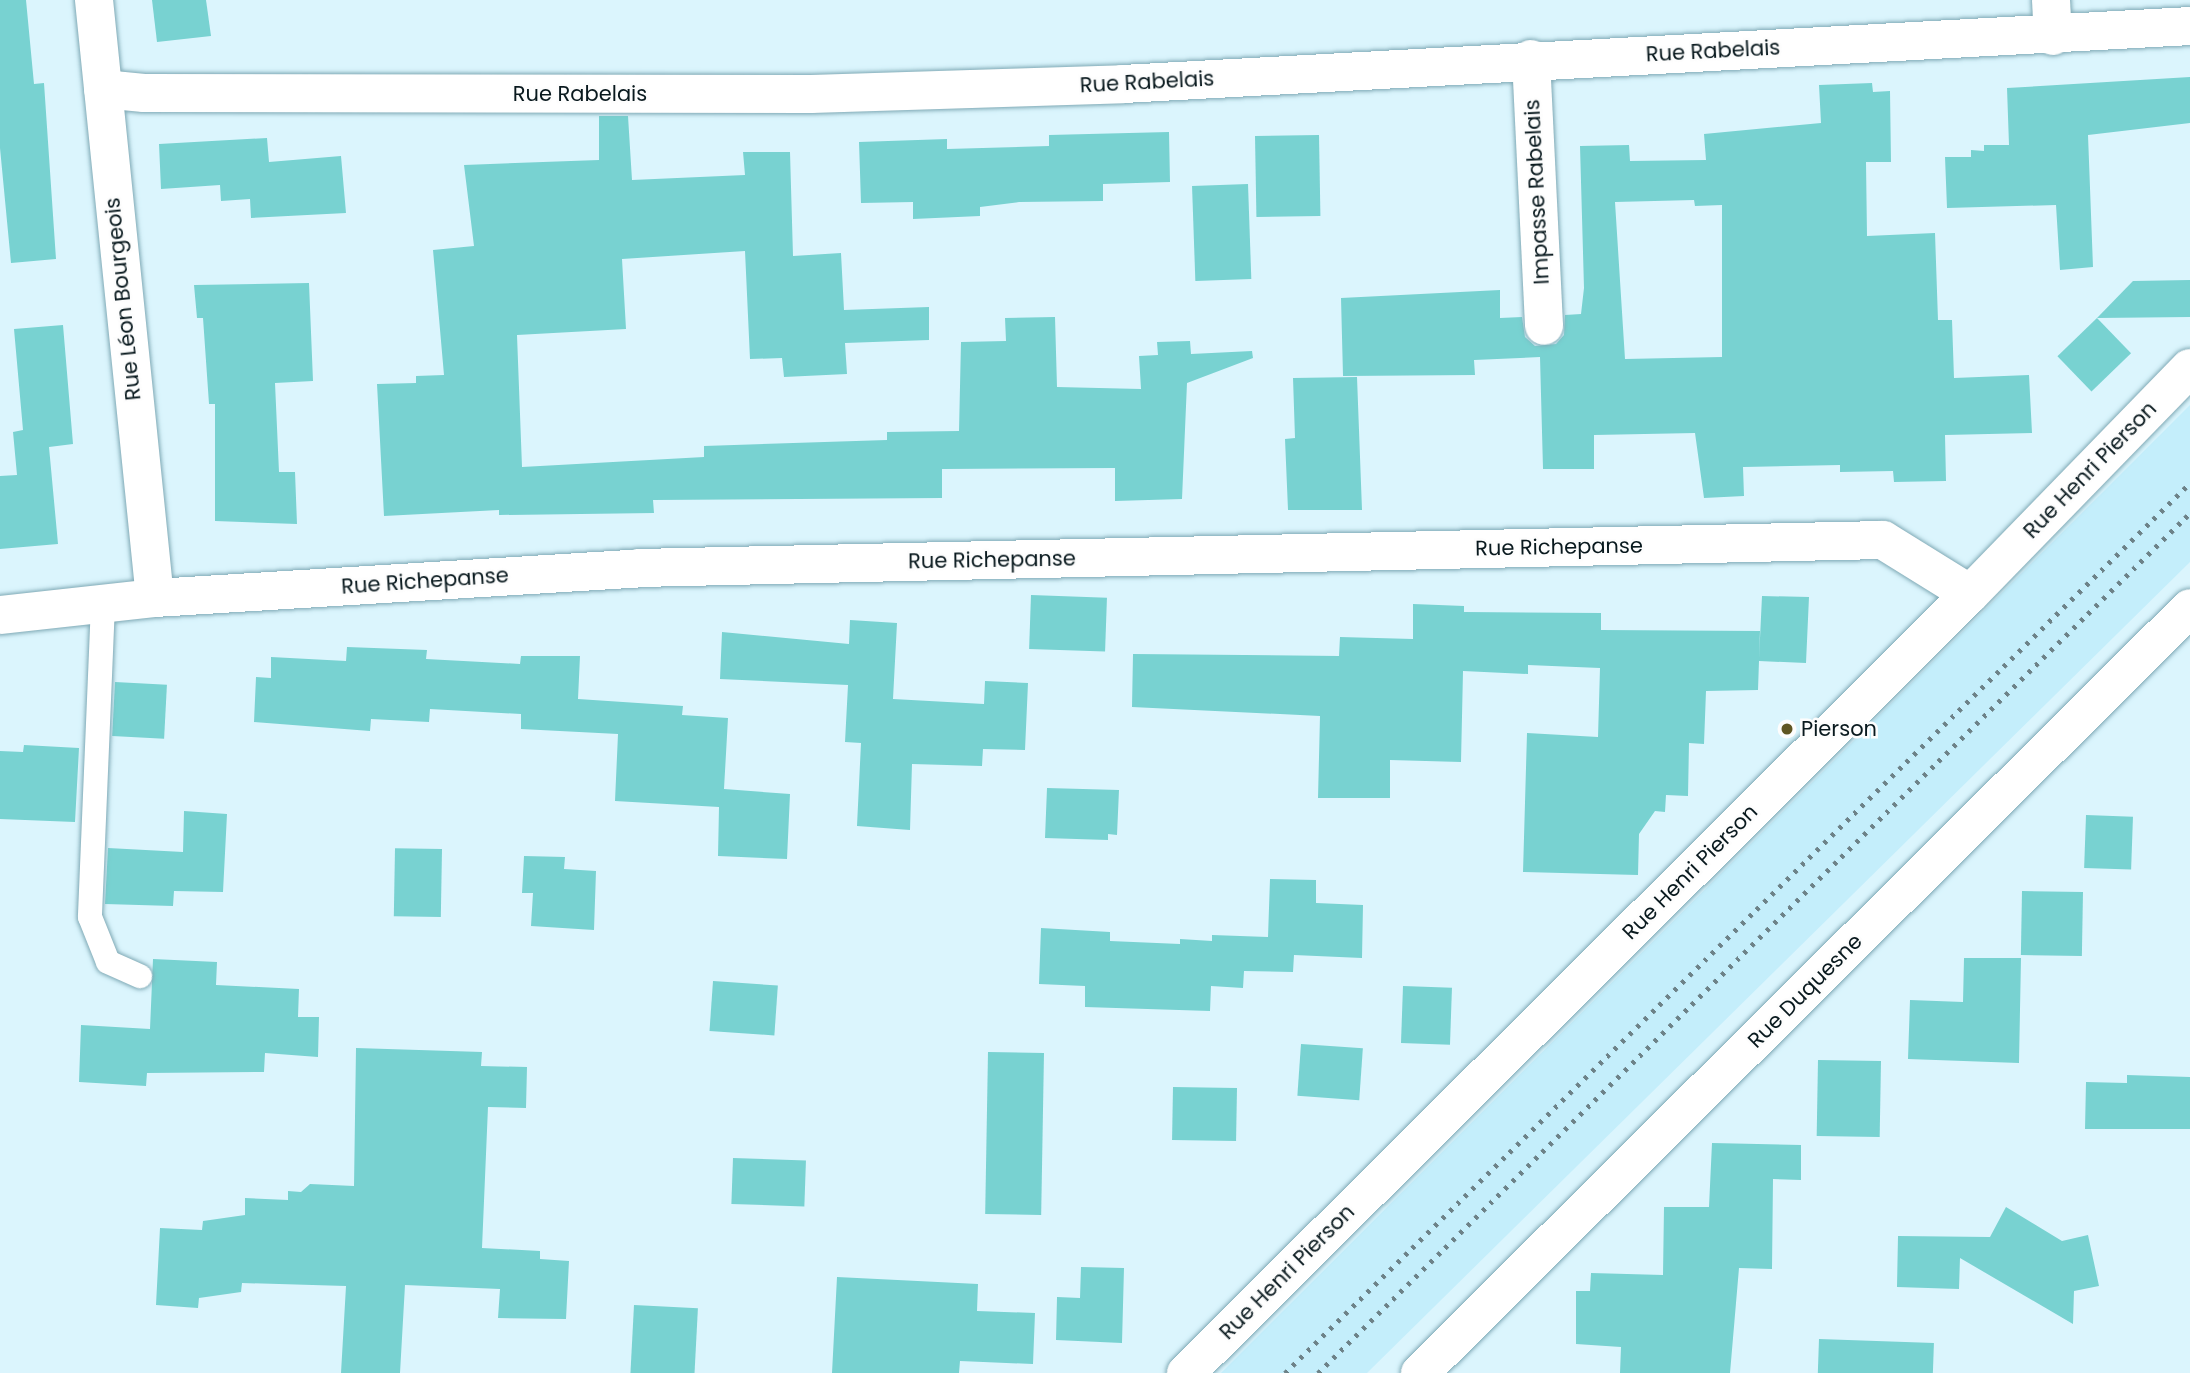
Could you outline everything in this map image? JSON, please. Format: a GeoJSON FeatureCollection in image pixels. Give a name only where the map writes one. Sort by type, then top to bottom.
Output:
{"type":"FeatureCollection","features":[{"type":"Feature","properties":{"kind":"street","name":"Rue Léon Bourgeois"},"geometry":{"type":"LineString","coordinates":[[94,0],[155,598]]}},
{"type":"Feature","properties":{"kind":"street","name":"Rue Rabelais"},"geometry":{"type":"LineString","coordinates":[[103,89],[144,93],[811,94],[1123,84],[1531,59],[2052,18],[2190,26]]}},
{"type":"Feature","properties":{"kind":"street","name":"Impasse Rabelais"},"geometry":{"type":"LineString","coordinates":[[1531,59],[1544,326]]}},
{"type":"Feature","properties":{"kind":"street","name":"Rue Henri Pierson"},"geometry":{"type":"LineString","coordinates":[[1186,1373],[1969,594],[2190,368]]}},
{"type":"Feature","properties":{"kind":"street","name":"Rue Richepanse"},"geometry":{"type":"LineString","coordinates":[[0,615],[155,598],[639,568],[1883,540],[1969,594]]}},
{"type":"Feature","properties":{"kind":"street","name":"Rue Duquesne"},"geometry":{"type":"LineString","coordinates":[[1420,1373],[2190,608]]}},
{"type":"Feature","properties":{"kind":"lane"},"geometry":{"type":"LineString","coordinates":[[103,604],[90,917],[108,962],[140,976]]}},
{"type":"Feature","properties":{"kind":"shaded area"},"geometry":{"type":"Polygon","coordinates":[[[2190,405],[2190,562],[1367,1373],[1221,1373],[2190,405]]]}},
{"type":"Feature","properties":{"kind":"building"},"geometry":{"type":"Polygon","coordinates":[[[0,0],[26,0],[34,84],[44,83],[56,259],[11,263],[0,148],[0,0]]]}},
{"type":"Feature","properties":{"kind":"building"},"geometry":{"type":"Polygon","coordinates":[[[152,0],[206,0],[211,36],[157,42],[152,0]]]}},
{"type":"Feature","properties":{"kind":"building"},"geometry":{"type":"Polygon","coordinates":[[[2190,77],[2190,123],[2088,135],[2093,267],[2060,270],[2056,205],[1947,208],[1945,157],[1971,157],[1971,150],[1984,151],[1984,145],[2009,145],[2007,88],[2190,77]]]}},
{"type":"Feature","properties":{"kind":"building"},"geometry":{"type":"Polygon","coordinates":[[[1872,83],[1873,92],[1890,91],[1891,162],[1866,162],[1867,236],[1935,233],[1938,320],[1952,320],[1954,378],[2029,375],[2032,433],[1945,435],[1946,481],[1894,482],[1893,471],[1840,472],[1840,465],[1743,467],[1744,496],[1704,498],[1695,433],[1594,435],[1594,469],[1543,469],[1540,357],[1474,360],[1475,375],[1343,376],[1341,298],[1500,290],[1500,318],[1522,317],[1525,337],[1535,346],[1556,344],[1564,335],[1565,315],[1581,314],[1584,288],[1580,146],[1629,145],[1630,161],[1706,160],[1704,134],[1821,123],[1819,85],[1872,83]],[[1694,200],[1615,202],[1625,359],[1722,357],[1722,205],[1695,206],[1694,200]]]}},
{"type":"Feature","properties":{"kind":"building"},"geometry":{"type":"Polygon","coordinates":[[[599,116],[628,116],[632,180],[745,175],[743,152],[790,152],[793,256],[841,253],[844,310],[929,307],[929,340],[845,343],[847,374],[784,377],[782,358],[750,359],[745,251],[622,259],[626,329],[517,335],[522,467],[704,457],[704,446],[887,440],[887,432],[959,431],[961,342],[1006,341],[1005,318],[1055,317],[1057,387],[1141,389],[1139,356],[1158,355],[1157,342],[1190,341],[1191,354],[1252,351],[1253,358],[1187,383],[1182,499],[1115,501],[1115,468],[942,469],[942,498],[653,500],[654,513],[499,515],[499,510],[384,516],[377,384],[416,383],[416,376],[444,375],[433,250],[474,246],[464,165],[599,160],[599,116]]]}},
{"type":"Feature","properties":{"kind":"building"},"geometry":{"type":"Polygon","coordinates":[[[1169,132],[1170,182],[1103,184],[1103,201],[1019,202],[980,207],[980,216],[913,219],[913,202],[861,203],[859,142],[947,139],[947,149],[1049,146],[1049,135],[1169,132]]]}},
{"type":"Feature","properties":{"kind":"building"},"geometry":{"type":"Polygon","coordinates":[[[1319,135],[1320,216],[1256,217],[1255,136],[1319,135]]]}},
{"type":"Feature","properties":{"kind":"building"},"geometry":{"type":"Polygon","coordinates":[[[267,138],[269,162],[341,156],[346,213],[251,218],[250,199],[221,201],[220,185],[161,189],[159,144],[267,138]]]}},
{"type":"Feature","properties":{"kind":"building"},"geometry":{"type":"Polygon","coordinates":[[[1248,184],[1251,279],[1195,281],[1192,186],[1248,184]]]}},
{"type":"Feature","properties":{"kind":"building"},"geometry":{"type":"Polygon","coordinates":[[[2190,280],[2190,317],[2097,318],[2133,281],[2190,280]]]}},
{"type":"Feature","properties":{"kind":"building"},"geometry":{"type":"Polygon","coordinates":[[[309,283],[313,381],[275,383],[279,472],[295,472],[297,524],[215,521],[215,404],[209,404],[203,318],[197,318],[194,285],[309,283]]]}},
{"type":"Feature","properties":{"kind":"building"},"geometry":{"type":"Polygon","coordinates":[[[2097,318],[2131,353],[2091,391],[2057,356],[2097,318]]]}},
{"type":"Feature","properties":{"kind":"building"},"geometry":{"type":"Polygon","coordinates":[[[63,325],[73,444],[49,447],[58,544],[0,549],[0,476],[17,475],[13,432],[23,430],[14,329],[63,325]]]}},
{"type":"Feature","properties":{"kind":"building"},"geometry":{"type":"Polygon","coordinates":[[[1357,377],[1362,510],[1288,510],[1285,439],[1295,438],[1293,378],[1357,377]]]}},
{"type":"Feature","properties":{"kind":"building"},"geometry":{"type":"Polygon","coordinates":[[[1031,595],[1107,598],[1105,652],[1029,649],[1031,595]]]}},
{"type":"Feature","properties":{"kind":"building"},"geometry":{"type":"Polygon","coordinates":[[[1762,596],[1809,597],[1806,663],[1759,661],[1758,690],[1706,691],[1704,744],[1689,743],[1688,796],[1666,795],[1665,812],[1655,811],[1639,834],[1638,875],[1523,872],[1527,733],[1598,737],[1600,668],[1528,665],[1528,674],[1463,671],[1461,762],[1390,760],[1390,798],[1318,798],[1320,716],[1132,707],[1133,654],[1339,656],[1340,637],[1413,639],[1413,604],[1464,606],[1464,612],[1601,613],[1601,630],[1760,631],[1759,659],[1762,596]]]}},
{"type":"Feature","properties":{"kind":"building"},"geometry":{"type":"Polygon","coordinates":[[[850,620],[897,623],[893,699],[984,704],[985,681],[1028,683],[1025,750],[983,749],[982,766],[912,764],[910,830],[857,826],[861,743],[845,742],[848,685],[720,679],[722,632],[849,644],[850,620]]]}},
{"type":"Feature","properties":{"kind":"building"},"geometry":{"type":"Polygon","coordinates":[[[347,647],[427,650],[426,659],[520,664],[521,656],[580,656],[578,699],[683,706],[682,715],[728,718],[724,789],[790,794],[787,859],[718,856],[719,807],[615,801],[618,734],[521,729],[521,714],[430,709],[429,722],[371,719],[370,731],[254,722],[256,677],[271,678],[271,657],[346,661],[347,647]]]}},
{"type":"Feature","properties":{"kind":"building"},"geometry":{"type":"Polygon","coordinates":[[[115,682],[167,685],[164,739],[112,736],[115,682]]]}},
{"type":"Feature","properties":{"kind":"building"},"geometry":{"type":"Polygon","coordinates":[[[24,745],[79,748],[75,822],[0,819],[0,751],[23,752],[24,745]]]}},
{"type":"Feature","properties":{"kind":"building"},"geometry":{"type":"Polygon","coordinates":[[[1047,788],[1119,790],[1117,835],[1108,834],[1108,840],[1045,838],[1047,788]]]}},
{"type":"Feature","properties":{"kind":"building"},"geometry":{"type":"Polygon","coordinates":[[[184,811],[227,814],[223,892],[174,891],[173,906],[105,904],[108,848],[183,852],[184,811]]]}},
{"type":"Feature","properties":{"kind":"building"},"geometry":{"type":"Polygon","coordinates":[[[2086,815],[2133,817],[2131,870],[2084,868],[2086,815]]]}},
{"type":"Feature","properties":{"kind":"building"},"geometry":{"type":"Polygon","coordinates":[[[395,848],[442,849],[441,917],[394,916],[395,848]]]}},
{"type":"Feature","properties":{"kind":"building"},"geometry":{"type":"Polygon","coordinates":[[[524,856],[565,857],[564,869],[596,871],[594,930],[531,926],[533,893],[522,893],[524,856]]]}},
{"type":"Feature","properties":{"kind":"building"},"geometry":{"type":"Polygon","coordinates":[[[1270,879],[1316,880],[1316,903],[1363,905],[1362,958],[1294,955],[1293,972],[1244,971],[1243,988],[1211,986],[1210,1011],[1085,1007],[1085,986],[1039,984],[1041,928],[1110,932],[1110,941],[1180,944],[1180,939],[1212,941],[1212,935],[1268,937],[1270,879]]]}},
{"type":"Feature","properties":{"kind":"building"},"geometry":{"type":"Polygon","coordinates":[[[2022,891],[2083,892],[2082,956],[2021,955],[2022,891]]]}},
{"type":"Feature","properties":{"kind":"building"},"geometry":{"type":"Polygon","coordinates":[[[1964,958],[2021,958],[2019,1063],[1908,1059],[1910,1000],[1963,1002],[1964,958]]]}},
{"type":"Feature","properties":{"kind":"building"},"geometry":{"type":"Polygon","coordinates":[[[153,959],[217,962],[216,985],[299,989],[298,1017],[319,1017],[318,1057],[265,1053],[264,1072],[147,1073],[146,1086],[79,1082],[81,1025],[150,1029],[153,959]]]}},
{"type":"Feature","properties":{"kind":"building"},"geometry":{"type":"Polygon","coordinates":[[[713,981],[778,986],[774,1035],[710,1031],[713,981]]]}},
{"type":"Feature","properties":{"kind":"building"},"geometry":{"type":"Polygon","coordinates":[[[1403,986],[1452,988],[1450,1045],[1401,1043],[1403,986]]]}},
{"type":"Feature","properties":{"kind":"building"},"geometry":{"type":"Polygon","coordinates":[[[1301,1044],[1363,1048],[1359,1100],[1297,1096],[1301,1044]]]}},
{"type":"Feature","properties":{"kind":"building"},"geometry":{"type":"Polygon","coordinates":[[[356,1048],[482,1052],[481,1066],[527,1067],[526,1108],[488,1107],[482,1248],[540,1251],[540,1259],[569,1261],[566,1319],[498,1318],[500,1289],[405,1285],[400,1373],[341,1373],[346,1286],[242,1283],[241,1292],[199,1298],[198,1308],[156,1305],[160,1228],[202,1230],[203,1221],[245,1215],[245,1198],[288,1200],[288,1191],[301,1192],[310,1184],[354,1186],[356,1048]]]}},
{"type":"Feature","properties":{"kind":"building"},"geometry":{"type":"Polygon","coordinates":[[[988,1052],[1044,1053],[1041,1215],[985,1214],[988,1052]]]}},
{"type":"Feature","properties":{"kind":"building"},"geometry":{"type":"Polygon","coordinates":[[[1818,1060],[1881,1061],[1880,1137],[1817,1136],[1818,1060]]]}},
{"type":"Feature","properties":{"kind":"building"},"geometry":{"type":"Polygon","coordinates":[[[2127,1075],[2190,1077],[2190,1129],[2085,1129],[2086,1082],[2127,1083],[2127,1075]]]}},
{"type":"Feature","properties":{"kind":"building"},"geometry":{"type":"Polygon","coordinates":[[[1173,1087],[1237,1088],[1236,1141],[1172,1140],[1173,1087]]]}},
{"type":"Feature","properties":{"kind":"building"},"geometry":{"type":"Polygon","coordinates":[[[1712,1143],[1801,1145],[1801,1180],[1773,1179],[1772,1269],[1739,1268],[1730,1373],[1620,1373],[1621,1347],[1576,1344],[1576,1291],[1590,1291],[1591,1273],[1663,1275],[1664,1207],[1709,1207],[1712,1143]]]}},
{"type":"Feature","properties":{"kind":"building"},"geometry":{"type":"Polygon","coordinates":[[[733,1158],[806,1161],[804,1207],[731,1204],[733,1158]]]}},
{"type":"Feature","properties":{"kind":"building"},"geometry":{"type":"Polygon","coordinates":[[[2006,1207],[2062,1241],[2088,1235],[2099,1286],[2074,1291],[2073,1324],[1960,1258],[1959,1289],[1897,1287],[1898,1236],[1990,1237],[2006,1207]]]}},
{"type":"Feature","properties":{"kind":"building"},"geometry":{"type":"Polygon","coordinates":[[[1081,1267],[1124,1268],[1122,1343],[1056,1340],[1057,1297],[1080,1298],[1081,1267]]]}},
{"type":"Feature","properties":{"kind":"building"},"geometry":{"type":"Polygon","coordinates":[[[837,1277],[978,1284],[977,1311],[1035,1313],[1033,1364],[960,1361],[959,1373],[832,1373],[837,1277]]]}},
{"type":"Feature","properties":{"kind":"building"},"geometry":{"type":"Polygon","coordinates":[[[634,1305],[698,1308],[695,1373],[630,1373],[634,1305]]]}},
{"type":"Feature","properties":{"kind":"building"},"geometry":{"type":"Polygon","coordinates":[[[1819,1339],[1934,1343],[1933,1373],[1818,1373],[1819,1339]]]}},
{"type":"Feature","properties":{"kind":"railway"},"geometry":{"type":"LineString","coordinates":[[1285,1373],[2190,483]]}},
{"type":"Feature","properties":{"kind":"railway"},"geometry":{"type":"LineString","coordinates":[[1318,1373],[2190,513]]}},
{"type":"Feature","properties":{"kind":"place","name":"Pierson"},"geometry":{"type":"Point","coordinates":[1787,729]}}]}
